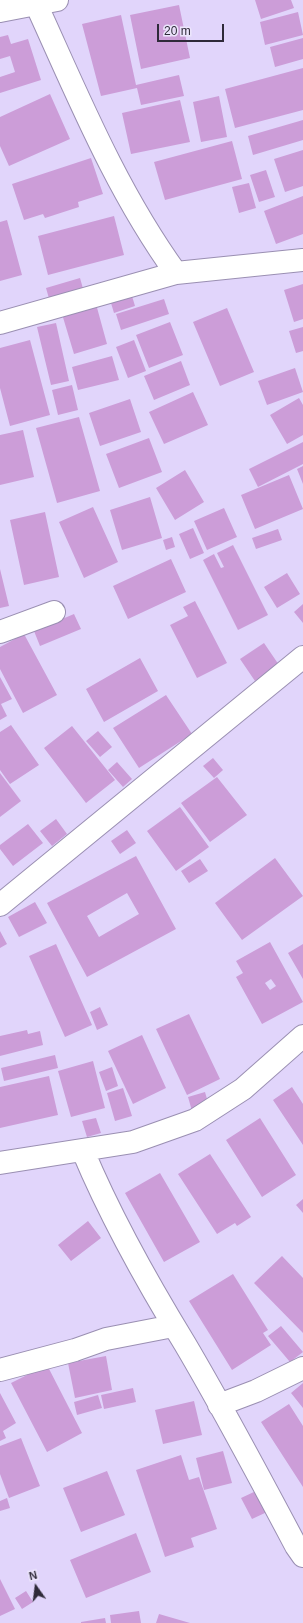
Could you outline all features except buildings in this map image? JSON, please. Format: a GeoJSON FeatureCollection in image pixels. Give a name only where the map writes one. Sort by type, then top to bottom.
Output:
{"type":"FeatureCollection","features":[{"type":"Feature","properties":{"kind":"street"},"geometry":{"type":"LineString","coordinates":[[0,11],[46,2],[103,152],[146,231],[176,273]]}},
{"type":"Feature","properties":{"kind":"street"},"geometry":{"type":"LineString","coordinates":[[0,323],[176,273],[303,260]]}},
{"type":"Feature","properties":{"kind":"street"},"geometry":{"type":"LineString","coordinates":[[0,632],[54,612]]}},
{"type":"Feature","properties":{"kind":"street"},"geometry":{"type":"LineString","coordinates":[[0,905],[303,657]]}},
{"type":"Feature","properties":{"kind":"street"},"geometry":{"type":"LineString","coordinates":[[0,1163],[133,1142],[195,1120],[243,1089],[303,1036]]}},
{"type":"Feature","properties":{"kind":"street"},"geometry":{"type":"LineString","coordinates":[[83,1151],[100,1191],[172,1326],[219,1405],[296,1546],[303,1556]]}},
{"type":"Feature","properties":{"kind":"street"},"geometry":{"type":"LineString","coordinates":[[0,1370],[75,1350],[106,1339],[172,1326]]}},
{"type":"Feature","properties":{"kind":"street"},"geometry":{"type":"LineString","coordinates":[[219,1405],[256,1391],[303,1368]]}}]}
